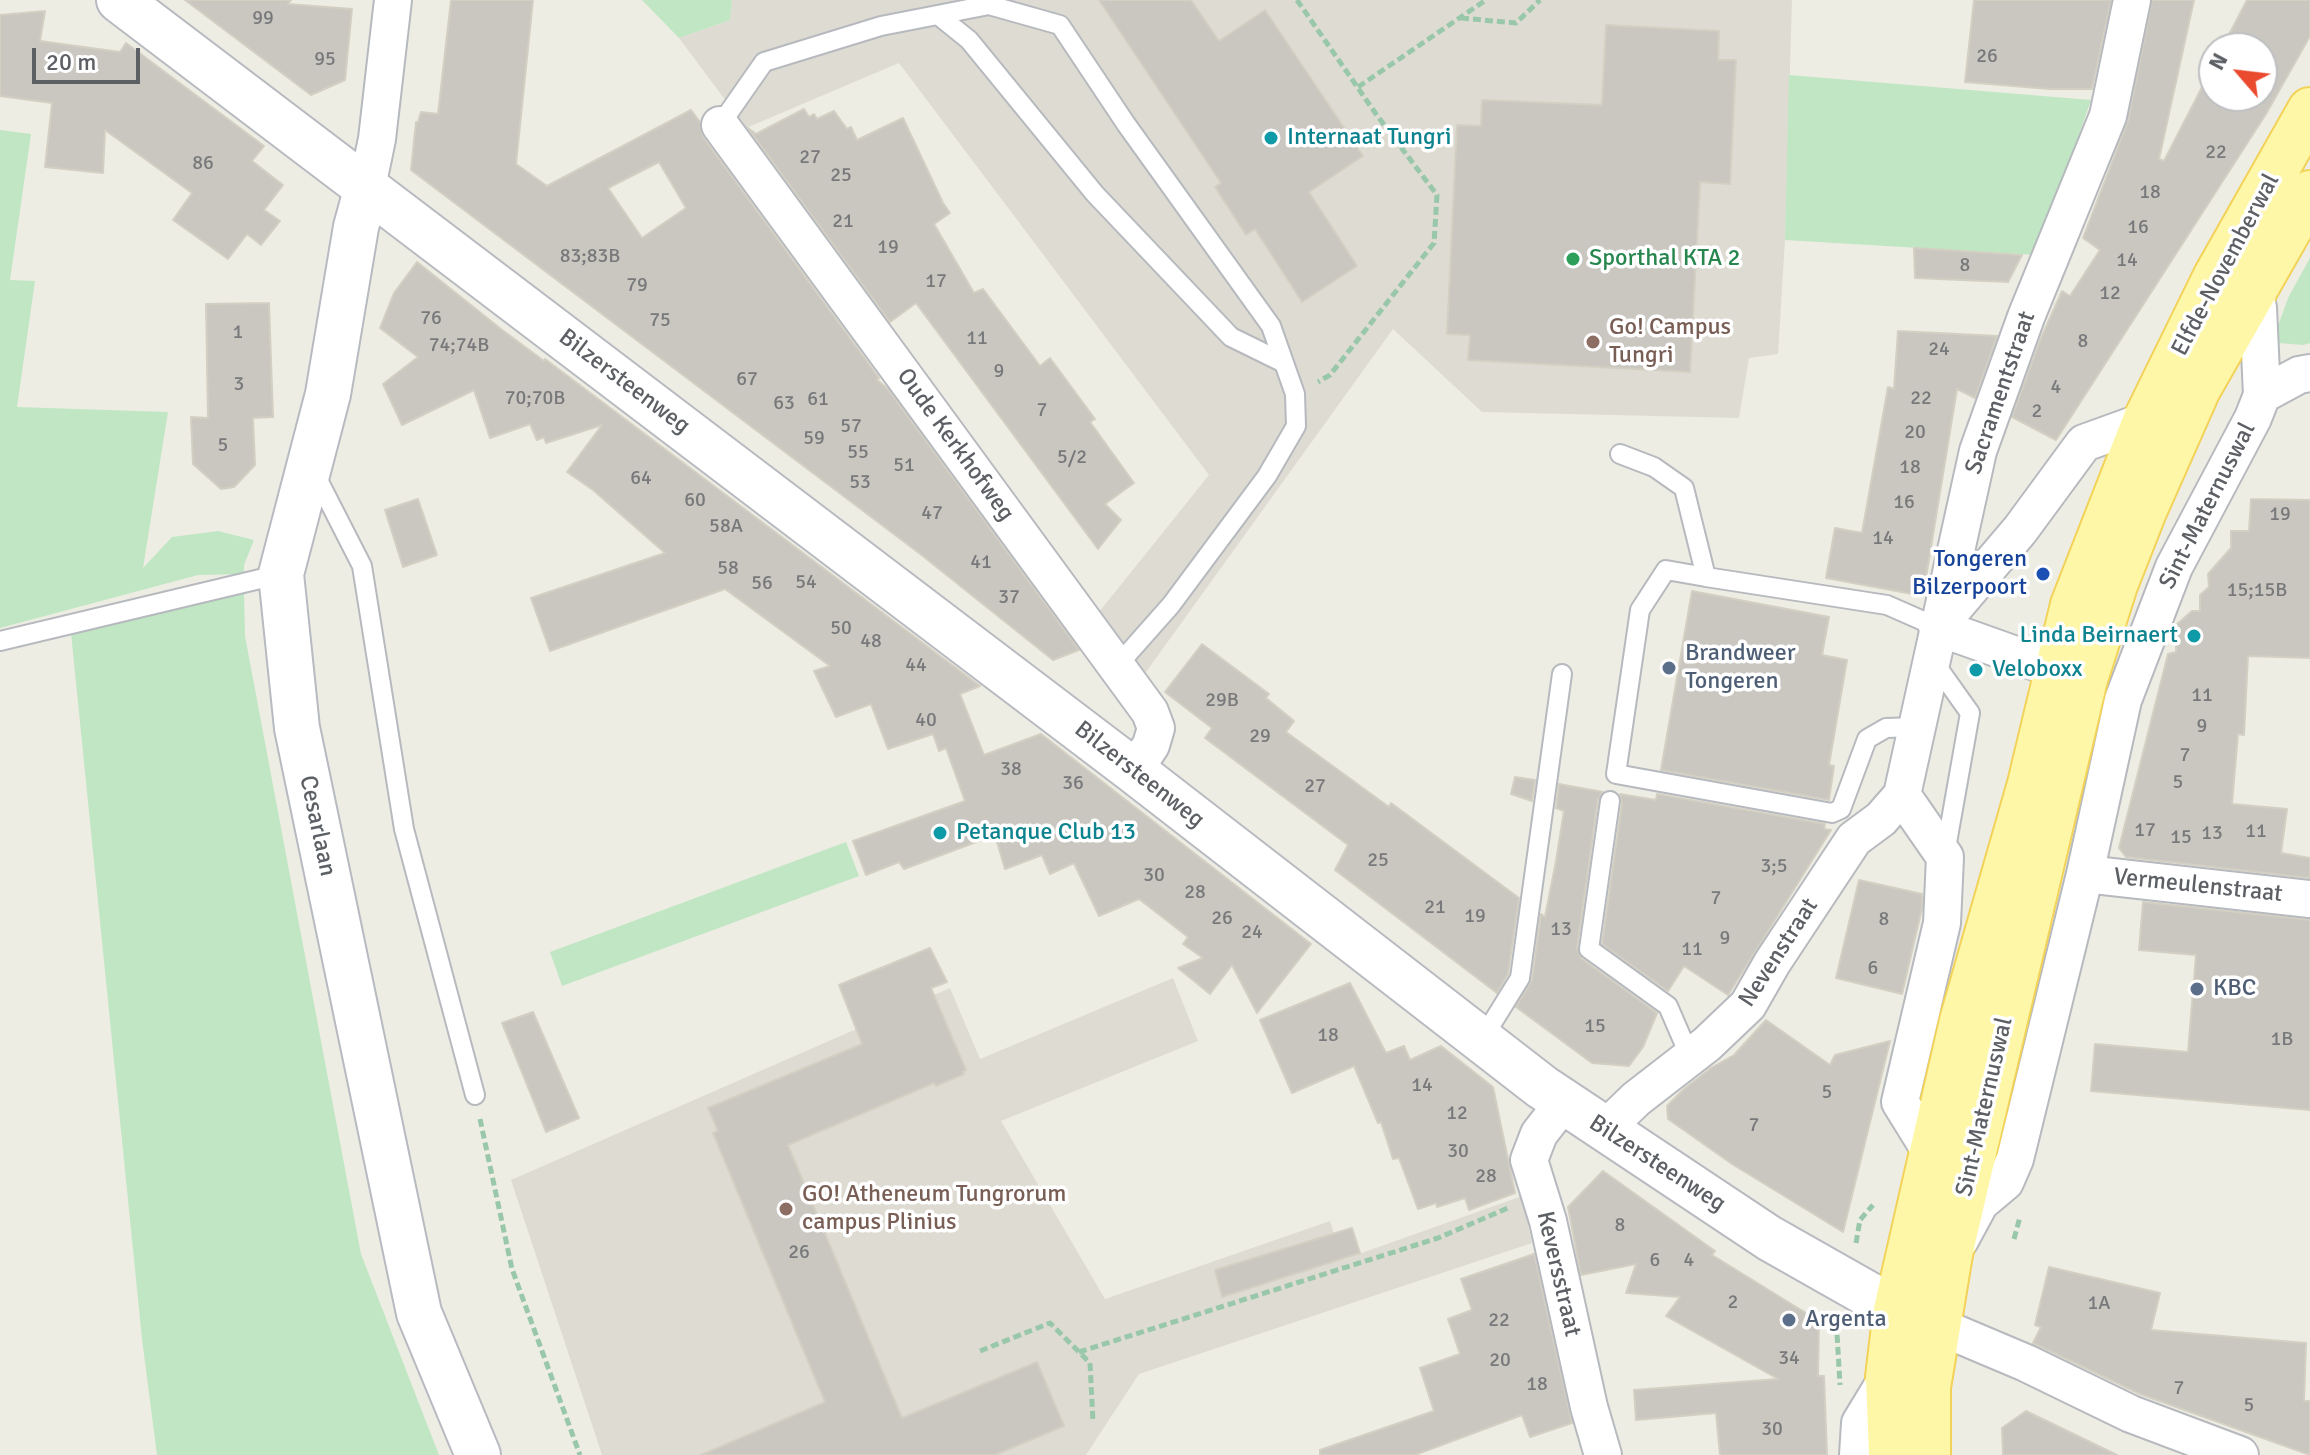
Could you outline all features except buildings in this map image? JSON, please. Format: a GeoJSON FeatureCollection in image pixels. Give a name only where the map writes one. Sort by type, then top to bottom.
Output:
{"type":"FeatureCollection","features":[{"type":"Feature","properties":{"kind":"main road","name":"Bilzersteenweg"},"geometry":{"type":"LineString","coordinates":[[119,0],[1134,771],[1564,1102],[1769,1238],[1896,1310],[1936,1325]]}},
{"type":"Feature","properties":{"kind":"main road","name":"Elfde-Novemberwal"},"geometry":{"type":"LineString","coordinates":[[2145,421],[2216,276],[2310,110]]}},
{"type":"Feature","properties":{"kind":"main road","name":"Cesarlaan"},"geometry":{"type":"LineString","coordinates":[[367,187],[356,227],[328,394],[281,574],[297,728],[419,1313],[478,1455]]}},
{"type":"Feature","properties":{"kind":"main road","name":"Elfde-Novemberwal"},"geometry":{"type":"LineString","coordinates":[[2254,289],[2310,193]]}},
{"type":"Feature","properties":{"kind":"main road","name":"Sint-Maternuswal"},"geometry":{"type":"LineString","coordinates":[[1919,1455],[1888,1377],[1896,1310],[1962,1021],[2030,784],[2071,674],[2115,585],[2198,389],[2254,289]]}},
{"type":"Feature","properties":{"kind":"main road","name":"Sint-Maternuswal"},"geometry":{"type":"LineString","coordinates":[[1919,1455],[1936,1325],[2071,674],[2073,605],[2145,421]]}},
{"type":"Feature","properties":{"kind":"street"},"geometry":{"type":"LineString","coordinates":[[367,187],[377,139],[393,0]]}},
{"type":"Feature","properties":{"kind":"street","name":"Sacramentstraat"},"geometry":{"type":"LineString","coordinates":[[1902,795],[1978,451],[2026,317],[2108,116],[2132,0]]}},
{"type":"Feature","properties":{"kind":"street","name":"Oude Kerkhofweg"},"geometry":{"type":"LineString","coordinates":[[720,125],[1150,712],[1156,728],[1151,745],[1134,771]]}},
{"type":"Feature","properties":{"kind":"street","name":"Sint-Maternuswal"},"geometry":{"type":"LineString","coordinates":[[1950,1254],[1980,1203],[2005,1182],[2015,1159],[2085,874],[2123,700],[2174,567],[2253,418],[2262,395],[2258,308],[2254,289]]}},
{"type":"Feature","properties":{"kind":"street"},"geometry":{"type":"LineString","coordinates":[[2262,395],[2299,375],[2310,373]]}},
{"type":"Feature","properties":{"kind":"street"},"geometry":{"type":"LineString","coordinates":[[2071,674],[1934,643],[2084,443],[2145,421]]}},
{"type":"Feature","properties":{"kind":"street"},"geometry":{"type":"LineString","coordinates":[[1902,795],[1945,857]]}},
{"type":"Feature","properties":{"kind":"street","name":"Nevenstraat"},"geometry":{"type":"LineString","coordinates":[[1605,1129],[1748,1005],[1854,839],[1881,819],[1902,795]]}},
{"type":"Feature","properties":{"kind":"street","name":"Sint-Maternuswal"},"geometry":{"type":"LineString","coordinates":[[1931,1152],[1900,1102],[1942,923],[1945,857]]}},
{"type":"Feature","properties":{"kind":"street","name":"Vermeulenstraat"},"geometry":{"type":"LineString","coordinates":[[2085,874],[2310,899]]}},
{"type":"Feature","properties":{"kind":"street","name":"Keversstraat"},"geometry":{"type":"LineString","coordinates":[[1564,1102],[1539,1134],[1529,1160],[1548,1221],[1589,1407],[1603,1455]]}},
{"type":"Feature","properties":{"kind":"street"},"geometry":{"type":"LineString","coordinates":[[1936,1325],[2026,1363],[2131,1414],[2240,1455]]}},
{"type":"Feature","properties":{"kind":"street"},"geometry":{"type":"LineString","coordinates":[[1858,1455],[1860,1423],[1888,1377]]}},
{"type":"Feature","properties":{"kind":"lane"},"geometry":{"type":"LineString","coordinates":[[720,125],[764,62],[881,26],[989,5],[1060,25],[1126,124],[1271,326],[1295,394],[1296,426],[1267,476],[1171,605],[1117,666]]}},
{"type":"Feature","properties":{"kind":"lane"},"geometry":{"type":"LineString","coordinates":[[938,15],[969,40],[1095,194],[1231,337],[1284,363]]}},
{"type":"Feature","properties":{"kind":"lane"},"geometry":{"type":"LineString","coordinates":[[1620,454],[1654,467],[1684,488],[1706,577]]}},
{"type":"Feature","properties":{"kind":"lane"},"geometry":{"type":"LineString","coordinates":[[309,461],[362,566],[404,829],[475,1095]]}},
{"type":"Feature","properties":{"kind":"lane"},"geometry":{"type":"LineString","coordinates":[[1917,727],[1886,728],[1867,739],[1841,809],[1832,813],[1616,774],[1640,610],[1666,570],[1887,605],[1934,643],[1970,713],[1945,857]]}},
{"type":"Feature","properties":{"kind":"lane"},"geometry":{"type":"LineString","coordinates":[[0,641],[281,574]]}},
{"type":"Feature","properties":{"kind":"lane"},"geometry":{"type":"LineString","coordinates":[[1481,1041],[1520,978],[1562,674]]}},
{"type":"Feature","properties":{"kind":"lane"},"geometry":{"type":"LineString","coordinates":[[1610,801],[1589,949],[1668,1006],[1690,1057]]}},
{"type":"Feature","properties":{"kind":"path"},"geometry":{"type":"LineString","coordinates":[[1295,394],[1330,375],[1434,243],[1437,195],[1297,0]]}},
{"type":"Feature","properties":{"kind":"path"},"geometry":{"type":"LineString","coordinates":[[1358,87],[1486,0]]}},
{"type":"Feature","properties":{"kind":"path"},"geometry":{"type":"LineString","coordinates":[[1460,18],[1516,23],[1540,0]]}},
{"type":"Feature","properties":{"kind":"path"},"geometry":{"type":"LineString","coordinates":[[475,1095],[512,1269],[580,1455]]}},
{"type":"Feature","properties":{"kind":"path"},"geometry":{"type":"LineString","coordinates":[[1079,1352],[1438,1238],[1539,1196]]}},
{"type":"Feature","properties":{"kind":"path"},"geometry":{"type":"LineString","coordinates":[[980,1351],[1050,1323],[1090,1363],[1093,1422]]}},
{"type":"Feature","properties":{"kind":"shaded area","name":"Go! Campus Tungri"},"geometry":{"type":"Polygon","coordinates":[[[732,0],[1792,0],[1785,240],[1778,354],[1749,358],[1739,418],[1482,412],[1393,329],[1141,679],[1099,612],[1209,475],[899,63],[746,128],[679,38],[730,20],[732,0]]]}},
{"type":"Feature","properties":{"kind":"shaded area","name":"GO! Atheneum Tungrorum campus Plinius"},"geometry":{"type":"Polygon","coordinates":[[[1173,978],[1198,1041],[1001,1121],[1105,1299],[1330,1221],[1342,1260],[1522,1196],[1532,1243],[1139,1374],[1086,1455],[602,1455],[511,1180],[950,988],[980,1059],[1173,978]]]}},
{"type":"Feature","properties":{"kind":"green space"},"geometry":{"type":"Polygon","coordinates":[[[642,0],[732,0],[730,20],[679,38],[642,0]]]}},
{"type":"Feature","properties":{"kind":"green space"},"geometry":{"type":"Polygon","coordinates":[[[1789,75],[2091,100],[2037,255],[1785,240],[1789,75]]]}},
{"type":"Feature","properties":{"kind":"green space"},"geometry":{"type":"Polygon","coordinates":[[[0,130],[31,134],[10,280],[35,281],[17,407],[168,412],[143,568],[172,537],[218,531],[254,540],[244,565],[244,574],[198,575],[0,628],[0,130]]]}},
{"type":"Feature","properties":{"kind":"green space"},"geometry":{"type":"Polygon","coordinates":[[[2310,258],[2310,343],[2279,343],[2276,331],[2289,296],[2310,258]]]}},
{"type":"Feature","properties":{"kind":"green space"},"geometry":{"type":"Polygon","coordinates":[[[244,590],[245,636],[361,1254],[439,1455],[157,1455],[142,1339],[71,633],[244,590]]]}},
{"type":"Feature","properties":{"kind":"green space"},"geometry":{"type":"Polygon","coordinates":[[[846,842],[859,876],[562,986],[550,952],[846,842]]]}},
{"type":"Feature","properties":{"kind":"place","name":"Internaat Tungri"},"geometry":{"type":"Point","coordinates":[1271,138]}},
{"type":"Feature","properties":{"kind":"place","name":"Sporthal KTA 2"},"geometry":{"type":"Point","coordinates":[1573,259]}},
{"type":"Feature","properties":{"kind":"place","name":"Go! Campus Tungri"},"geometry":{"type":"Point","coordinates":[1593,342]}},
{"type":"Feature","properties":{"kind":"place","name":"Tongeren Bilzerpoort"},"geometry":{"type":"Point","coordinates":[2043,574]}},
{"type":"Feature","properties":{"kind":"place","name":"Linda Beirnaert"},"geometry":{"type":"Point","coordinates":[2194,636]}},
{"type":"Feature","properties":{"kind":"place","name":"Brandweer Tongeren"},"geometry":{"type":"Point","coordinates":[1669,668]}},
{"type":"Feature","properties":{"kind":"place","name":"Veloboxx"},"geometry":{"type":"Point","coordinates":[1976,670]}},
{"type":"Feature","properties":{"kind":"place","name":"Petanque Club 13"},"geometry":{"type":"Point","coordinates":[940,833]}},
{"type":"Feature","properties":{"kind":"place","name":"KBC"},"geometry":{"type":"Point","coordinates":[2197,989]}},
{"type":"Feature","properties":{"kind":"place","name":"GO! Atheneum Tungrorum campus Plinius"},"geometry":{"type":"Point","coordinates":[786,1209]}},
{"type":"Feature","properties":{"kind":"place","name":"Argenta"},"geometry":{"type":"Point","coordinates":[1789,1320]}}]}
